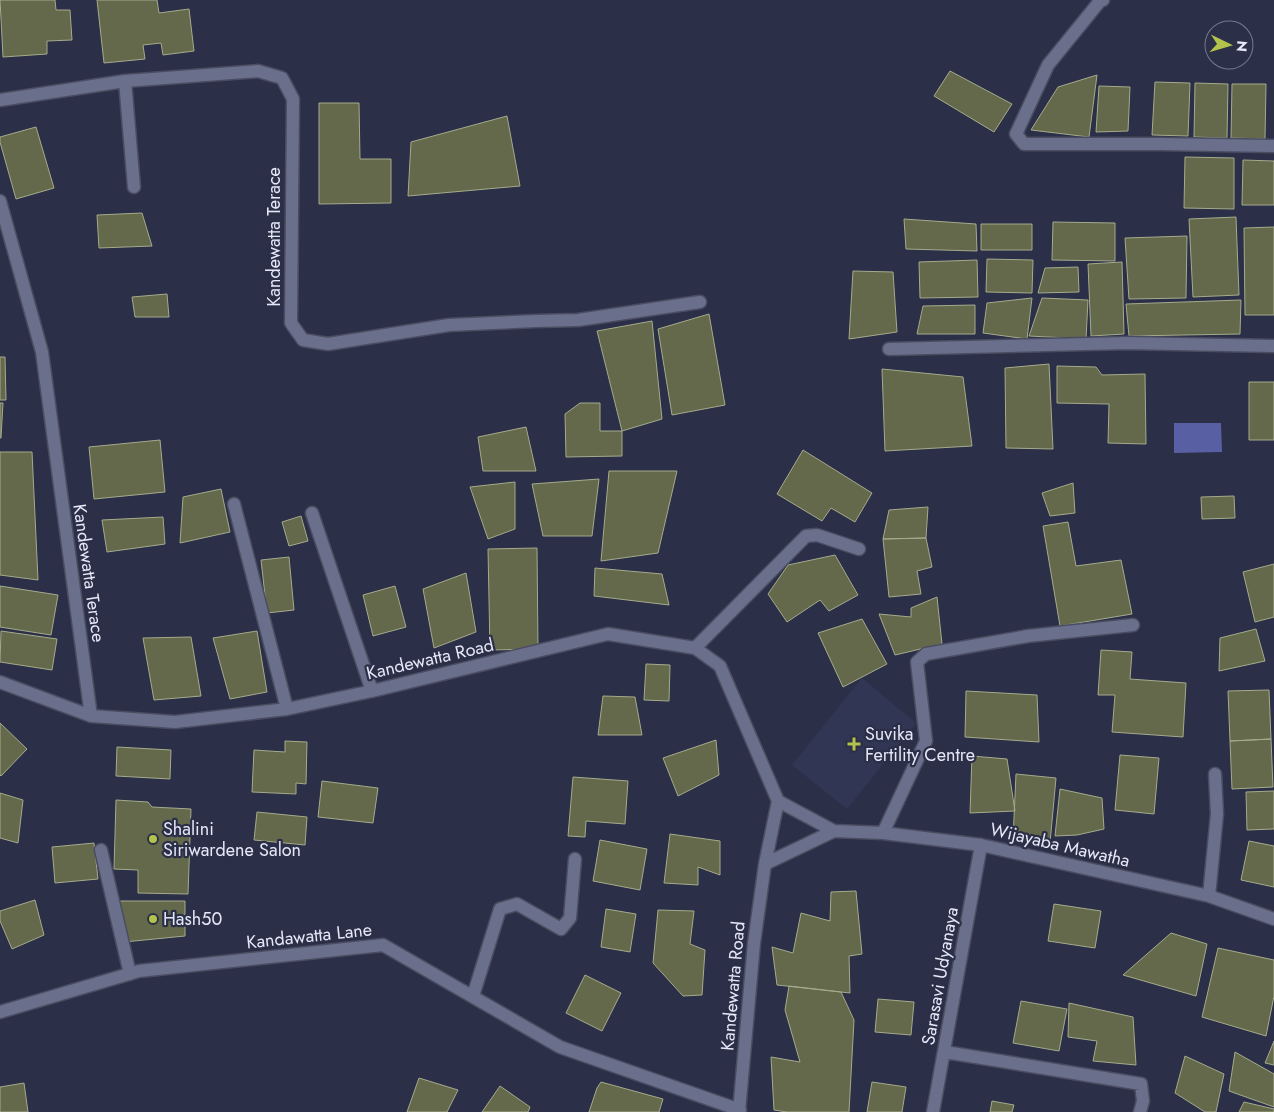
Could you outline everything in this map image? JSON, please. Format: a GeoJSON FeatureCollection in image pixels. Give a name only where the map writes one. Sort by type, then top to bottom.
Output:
{"type":"FeatureCollection","features":[{"type":"Feature","properties":{"kind":"street"},"geometry":{"type":"LineString","coordinates":[[1103,0],[1100,1],[1048,65],[1016,134],[1024,144],[1274,146]]}},
{"type":"Feature","properties":{"kind":"street","name":"Kandewatta Terace"},"geometry":{"type":"LineString","coordinates":[[0,100],[125,81],[258,71],[282,78],[293,99],[291,323],[303,340],[328,344],[449,325],[578,320],[700,302]]}},
{"type":"Feature","properties":{"kind":"street"},"geometry":{"type":"LineString","coordinates":[[125,81],[134,187]]}},
{"type":"Feature","properties":{"kind":"street","name":"Kandewatta Terace"},"geometry":{"type":"LineString","coordinates":[[0,201],[42,352],[91,716]]}},
{"type":"Feature","properties":{"kind":"street"},"geometry":{"type":"LineString","coordinates":[[889,349],[1127,343],[1274,346]]}},
{"type":"Feature","properties":{"kind":"street"},"geometry":{"type":"LineString","coordinates":[[234,504],[287,708]]}},
{"type":"Feature","properties":{"kind":"street"},"geometry":{"type":"LineString","coordinates":[[312,513],[372,691]]}},
{"type":"Feature","properties":{"kind":"street"},"geometry":{"type":"LineString","coordinates":[[694,648],[806,536],[818,535],[859,549]]}},
{"type":"Feature","properties":{"kind":"street"},"geometry":{"type":"LineString","coordinates":[[883,834],[926,741],[917,662],[926,654],[1028,636],[1132,625]]}},
{"type":"Feature","properties":{"kind":"street","name":"Kandewatta Road"},"geometry":{"type":"LineString","coordinates":[[0,682],[91,716],[175,722],[287,708],[372,691],[608,634],[694,648],[720,666],[778,801],[764,864],[754,943],[739,1111]]}},
{"type":"Feature","properties":{"kind":"street"},"geometry":{"type":"LineString","coordinates":[[1209,896],[1217,814],[1215,774]]}},
{"type":"Feature","properties":{"kind":"street"},"geometry":{"type":"LineString","coordinates":[[778,801],[834,832]]}},
{"type":"Feature","properties":{"kind":"street"},"geometry":{"type":"LineString","coordinates":[[764,864],[834,832]]}},
{"type":"Feature","properties":{"kind":"street","name":"Wijayaba Mawatha"},"geometry":{"type":"LineString","coordinates":[[834,832],[883,834],[981,845],[1209,896],[1274,919]]}},
{"type":"Feature","properties":{"kind":"street","name":"Sarasavi Udyanaya"},"geometry":{"type":"LineString","coordinates":[[933,1112],[981,845]]}},
{"type":"Feature","properties":{"kind":"street"},"geometry":{"type":"LineString","coordinates":[[101,850],[130,974]]}},
{"type":"Feature","properties":{"kind":"street"},"geometry":{"type":"LineString","coordinates":[[472,996],[500,910],[517,904],[561,928],[570,918],[575,858]]}},
{"type":"Feature","properties":{"kind":"street","name":"Kandawatta Lane"},"geometry":{"type":"LineString","coordinates":[[0,1012],[139,971],[384,945],[560,1047],[739,1111]]}},
{"type":"Feature","properties":{"kind":"street"},"geometry":{"type":"LineString","coordinates":[[945,1052],[1141,1084],[1143,1101],[1140,1112]]}},
{"type":"Feature","properties":{"kind":"shaded area","name":"Suvika Fertility Centre"},"geometry":{"type":"Polygon","coordinates":[[[862,678],[916,723],[847,809],[792,765],[862,678]]]}},
{"type":"Feature","properties":{"kind":"water"},"geometry":{"type":"Polygon","coordinates":[[[1174,423],[1221,423],[1222,452],[1174,453],[1174,423]]]}},
{"type":"Feature","properties":{"kind":"building"},"geometry":{"type":"Polygon","coordinates":[[[0,0],[55,0],[56,10],[70,10],[72,40],[47,41],[47,54],[3,57],[0,0]]]}},
{"type":"Feature","properties":{"kind":"building"},"geometry":{"type":"Polygon","coordinates":[[[97,0],[157,0],[159,13],[189,9],[194,51],[163,55],[161,43],[143,45],[145,59],[104,63],[97,0]]]}},
{"type":"Feature","properties":{"kind":"building"},"geometry":{"type":"Polygon","coordinates":[[[950,71],[1012,104],[994,132],[934,96],[950,71]]]}},
{"type":"Feature","properties":{"kind":"building"},"geometry":{"type":"Polygon","coordinates":[[[1097,75],[1089,137],[1031,130],[1058,87],[1097,75]]]}},
{"type":"Feature","properties":{"kind":"building"},"geometry":{"type":"Polygon","coordinates":[[[1155,82],[1190,83],[1188,136],[1152,135],[1155,82]]]}},
{"type":"Feature","properties":{"kind":"building"},"geometry":{"type":"Polygon","coordinates":[[[1195,83],[1228,84],[1227,138],[1194,137],[1195,83]]]}},
{"type":"Feature","properties":{"kind":"building"},"geometry":{"type":"Polygon","coordinates":[[[1232,84],[1266,84],[1265,139],[1231,138],[1232,84]]]}},
{"type":"Feature","properties":{"kind":"building"},"geometry":{"type":"Polygon","coordinates":[[[1099,86],[1130,87],[1128,131],[1096,132],[1099,86]]]}},
{"type":"Feature","properties":{"kind":"building"},"geometry":{"type":"Polygon","coordinates":[[[319,103],[359,103],[360,159],[391,159],[391,203],[319,204],[319,103]]]}},
{"type":"Feature","properties":{"kind":"building"},"geometry":{"type":"Polygon","coordinates":[[[507,116],[520,186],[408,196],[411,142],[507,116]]]}},
{"type":"Feature","properties":{"kind":"building"},"geometry":{"type":"Polygon","coordinates":[[[36,127],[54,188],[16,199],[0,137],[36,127]]]}},
{"type":"Feature","properties":{"kind":"building"},"geometry":{"type":"Polygon","coordinates":[[[1185,157],[1234,158],[1234,209],[1184,208],[1185,157]]]}},
{"type":"Feature","properties":{"kind":"building"},"geometry":{"type":"Polygon","coordinates":[[[1243,160],[1274,161],[1274,205],[1242,205],[1243,160]]]}},
{"type":"Feature","properties":{"kind":"building"},"geometry":{"type":"Polygon","coordinates":[[[142,213],[152,246],[99,248],[97,215],[142,213]]]}},
{"type":"Feature","properties":{"kind":"building"},"geometry":{"type":"Polygon","coordinates":[[[1236,217],[1239,295],[1193,297],[1189,219],[1236,217]]]}},
{"type":"Feature","properties":{"kind":"building"},"geometry":{"type":"Polygon","coordinates":[[[904,219],[976,224],[977,251],[906,249],[904,219]]]}},
{"type":"Feature","properties":{"kind":"building"},"geometry":{"type":"Polygon","coordinates":[[[1053,222],[1115,223],[1115,261],[1052,260],[1053,222]]]}},
{"type":"Feature","properties":{"kind":"building"},"geometry":{"type":"Polygon","coordinates":[[[981,224],[1032,224],[1032,250],[981,250],[981,224]]]}},
{"type":"Feature","properties":{"kind":"building"},"geometry":{"type":"Polygon","coordinates":[[[1274,227],[1274,315],[1245,315],[1244,228],[1274,227]]]}},
{"type":"Feature","properties":{"kind":"building"},"geometry":{"type":"Polygon","coordinates":[[[1187,236],[1186,298],[1129,299],[1125,238],[1187,236]]]}},
{"type":"Feature","properties":{"kind":"building"},"geometry":{"type":"Polygon","coordinates":[[[987,259],[1033,260],[1032,293],[986,292],[987,259]]]}},
{"type":"Feature","properties":{"kind":"building"},"geometry":{"type":"Polygon","coordinates":[[[977,260],[978,297],[920,298],[919,262],[977,260]]]}},
{"type":"Feature","properties":{"kind":"building"},"geometry":{"type":"Polygon","coordinates":[[[1122,262],[1124,334],[1091,336],[1088,264],[1122,262]]]}},
{"type":"Feature","properties":{"kind":"building"},"geometry":{"type":"Polygon","coordinates":[[[1078,267],[1079,292],[1038,293],[1045,268],[1078,267]]]}},
{"type":"Feature","properties":{"kind":"building"},"geometry":{"type":"Polygon","coordinates":[[[853,271],[893,272],[897,332],[849,339],[853,271]]]}},
{"type":"Feature","properties":{"kind":"building"},"geometry":{"type":"Polygon","coordinates":[[[167,294],[169,317],[135,317],[132,297],[167,294]]]}},
{"type":"Feature","properties":{"kind":"building"},"geometry":{"type":"Polygon","coordinates":[[[1032,298],[1027,339],[983,333],[987,303],[1032,298]]]}},
{"type":"Feature","properties":{"kind":"building"},"geometry":{"type":"Polygon","coordinates":[[[1042,298],[1088,300],[1086,339],[1029,336],[1042,298]]]}},
{"type":"Feature","properties":{"kind":"building"},"geometry":{"type":"Polygon","coordinates":[[[1241,300],[1240,334],[1129,336],[1126,304],[1241,300]]]}},
{"type":"Feature","properties":{"kind":"building"},"geometry":{"type":"Polygon","coordinates":[[[975,305],[975,334],[917,334],[923,306],[975,305]]]}},
{"type":"Feature","properties":{"kind":"building"},"geometry":{"type":"Polygon","coordinates":[[[709,314],[725,405],[672,415],[658,329],[709,314]]]}},
{"type":"Feature","properties":{"kind":"building"},"geometry":{"type":"Polygon","coordinates":[[[652,321],[662,419],[622,431],[597,331],[652,321]]]}},
{"type":"Feature","properties":{"kind":"building"},"geometry":{"type":"Polygon","coordinates":[[[0,357],[5,357],[6,400],[0,400],[0,357]]]}},
{"type":"Feature","properties":{"kind":"building"},"geometry":{"type":"Polygon","coordinates":[[[1049,364],[1053,449],[1006,448],[1005,368],[1049,364]]]}},
{"type":"Feature","properties":{"kind":"building"},"geometry":{"type":"Polygon","coordinates":[[[1057,366],[1096,367],[1102,375],[1145,374],[1146,444],[1108,443],[1109,404],[1057,403],[1057,366]]]}},
{"type":"Feature","properties":{"kind":"building"},"geometry":{"type":"Polygon","coordinates":[[[882,369],[963,377],[972,446],[885,451],[882,369]]]}},
{"type":"Feature","properties":{"kind":"building"},"geometry":{"type":"Polygon","coordinates":[[[1249,382],[1274,382],[1274,440],[1249,440],[1249,382]]]}},
{"type":"Feature","properties":{"kind":"building"},"geometry":{"type":"Polygon","coordinates":[[[0,403],[3,403],[1,438],[0,438],[0,403]]]}},
{"type":"Feature","properties":{"kind":"building"},"geometry":{"type":"Polygon","coordinates":[[[580,403],[600,403],[600,431],[622,431],[622,456],[566,457],[565,414],[580,403]]]}},
{"type":"Feature","properties":{"kind":"building"},"geometry":{"type":"Polygon","coordinates":[[[526,427],[536,471],[483,471],[478,437],[526,427]]]}},
{"type":"Feature","properties":{"kind":"building"},"geometry":{"type":"Polygon","coordinates":[[[160,440],[165,492],[94,499],[89,447],[160,440]]]}},
{"type":"Feature","properties":{"kind":"building"},"geometry":{"type":"Polygon","coordinates":[[[803,450],[872,493],[855,522],[831,508],[822,521],[777,494],[803,450]]]}},
{"type":"Feature","properties":{"kind":"building"},"geometry":{"type":"Polygon","coordinates":[[[0,452],[32,452],[38,580],[0,575],[0,452]]]}},
{"type":"Feature","properties":{"kind":"building"},"geometry":{"type":"Polygon","coordinates":[[[609,471],[677,471],[658,553],[601,561],[609,471]]]}},
{"type":"Feature","properties":{"kind":"building"},"geometry":{"type":"Polygon","coordinates":[[[599,479],[592,536],[543,536],[532,484],[599,479]]]}},
{"type":"Feature","properties":{"kind":"building"},"geometry":{"type":"Polygon","coordinates":[[[515,482],[515,529],[488,539],[470,487],[515,482]]]}},
{"type":"Feature","properties":{"kind":"building"},"geometry":{"type":"Polygon","coordinates":[[[1073,483],[1075,513],[1050,516],[1042,493],[1073,483]]]}},
{"type":"Feature","properties":{"kind":"building"},"geometry":{"type":"Polygon","coordinates":[[[221,489],[230,532],[180,543],[183,497],[221,489]]]}},
{"type":"Feature","properties":{"kind":"building"},"geometry":{"type":"Polygon","coordinates":[[[1234,496],[1235,518],[1202,519],[1201,497],[1234,496]]]}},
{"type":"Feature","properties":{"kind":"building"},"geometry":{"type":"Polygon","coordinates":[[[928,507],[926,538],[883,539],[889,510],[928,507]]]}},
{"type":"Feature","properties":{"kind":"building"},"geometry":{"type":"Polygon","coordinates":[[[301,516],[308,541],[289,546],[282,522],[301,516]]]}},
{"type":"Feature","properties":{"kind":"building"},"geometry":{"type":"Polygon","coordinates":[[[163,517],[165,544],[107,552],[102,520],[163,517]]]}},
{"type":"Feature","properties":{"kind":"building"},"geometry":{"type":"Polygon","coordinates":[[[1068,522],[1076,566],[1121,560],[1132,614],[1060,626],[1043,526],[1068,522]]]}},
{"type":"Feature","properties":{"kind":"building"},"geometry":{"type":"Polygon","coordinates":[[[926,538],[932,567],[917,571],[921,594],[889,597],[883,539],[926,538]]]}},
{"type":"Feature","properties":{"kind":"building"},"geometry":{"type":"Polygon","coordinates":[[[537,548],[538,649],[490,650],[488,549],[537,548]]]}},
{"type":"Feature","properties":{"kind":"building"},"geometry":{"type":"Polygon","coordinates":[[[835,555],[858,595],[829,611],[820,600],[787,622],[768,594],[788,565],[835,555]]]}},
{"type":"Feature","properties":{"kind":"building"},"geometry":{"type":"Polygon","coordinates":[[[289,557],[294,610],[267,613],[261,560],[289,557]]]}},
{"type":"Feature","properties":{"kind":"building"},"geometry":{"type":"Polygon","coordinates":[[[1274,564],[1274,617],[1255,622],[1243,572],[1274,564]]]}},
{"type":"Feature","properties":{"kind":"building"},"geometry":{"type":"Polygon","coordinates":[[[595,568],[662,574],[669,605],[594,596],[595,568]]]}},
{"type":"Feature","properties":{"kind":"building"},"geometry":{"type":"Polygon","coordinates":[[[466,573],[476,632],[434,648],[423,589],[466,573]]]}},
{"type":"Feature","properties":{"kind":"building"},"geometry":{"type":"Polygon","coordinates":[[[0,586],[58,595],[51,635],[0,627],[0,586]]]}},
{"type":"Feature","properties":{"kind":"building"},"geometry":{"type":"Polygon","coordinates":[[[395,586],[406,627],[373,636],[363,595],[395,586]]]}},
{"type":"Feature","properties":{"kind":"building"},"geometry":{"type":"Polygon","coordinates":[[[937,597],[942,644],[895,655],[879,614],[911,617],[911,608],[937,597]]]}},
{"type":"Feature","properties":{"kind":"building"},"geometry":{"type":"Polygon","coordinates":[[[862,619],[887,664],[843,687],[818,633],[862,619]]]}},
{"type":"Feature","properties":{"kind":"building"},"geometry":{"type":"Polygon","coordinates":[[[1256,629],[1265,661],[1219,671],[1220,638],[1256,629]]]}},
{"type":"Feature","properties":{"kind":"building"},"geometry":{"type":"Polygon","coordinates":[[[1,631],[57,639],[52,670],[0,662],[1,631]]]}},
{"type":"Feature","properties":{"kind":"building"},"geometry":{"type":"Polygon","coordinates":[[[257,631],[267,692],[230,699],[213,638],[257,631]]]}},
{"type":"Feature","properties":{"kind":"building"},"geometry":{"type":"Polygon","coordinates":[[[191,637],[201,696],[154,700],[143,638],[191,637]]]}},
{"type":"Feature","properties":{"kind":"building"},"geometry":{"type":"Polygon","coordinates":[[[1101,650],[1132,652],[1130,679],[1186,683],[1183,737],[1112,732],[1115,695],[1098,695],[1101,650]]]}},
{"type":"Feature","properties":{"kind":"building"},"geometry":{"type":"Polygon","coordinates":[[[646,664],[670,665],[669,701],[644,700],[646,664]]]}},
{"type":"Feature","properties":{"kind":"building"},"geometry":{"type":"Polygon","coordinates":[[[1269,690],[1271,739],[1230,741],[1228,691],[1269,690]]]}},
{"type":"Feature","properties":{"kind":"building"},"geometry":{"type":"Polygon","coordinates":[[[966,691],[1037,695],[1039,742],[965,737],[966,691]]]}},
{"type":"Feature","properties":{"kind":"building"},"geometry":{"type":"Polygon","coordinates":[[[603,696],[635,697],[642,735],[598,735],[603,696]]]}},
{"type":"Feature","properties":{"kind":"building"},"geometry":{"type":"Polygon","coordinates":[[[0,723],[27,749],[1,776],[0,775],[0,723]]]}},
{"type":"Feature","properties":{"kind":"building"},"geometry":{"type":"Polygon","coordinates":[[[1271,739],[1273,787],[1232,789],[1230,741],[1271,739]]]}},
{"type":"Feature","properties":{"kind":"building"},"geometry":{"type":"Polygon","coordinates":[[[716,740],[719,775],[678,796],[663,758],[716,740]]]}},
{"type":"Feature","properties":{"kind":"building"},"geometry":{"type":"Polygon","coordinates":[[[285,741],[307,742],[306,784],[296,783],[296,794],[252,792],[254,750],[285,752],[285,741]]]}},
{"type":"Feature","properties":{"kind":"building"},"geometry":{"type":"Polygon","coordinates":[[[117,747],[171,750],[170,779],[116,776],[117,747]]]}},
{"type":"Feature","properties":{"kind":"building"},"geometry":{"type":"Polygon","coordinates":[[[1120,755],[1159,758],[1154,814],[1115,810],[1120,755]]]}},
{"type":"Feature","properties":{"kind":"building"},"geometry":{"type":"Polygon","coordinates":[[[972,756],[1007,759],[1015,811],[970,813],[972,756]]]}},
{"type":"Feature","properties":{"kind":"building"},"geometry":{"type":"Polygon","coordinates":[[[1016,774],[1056,778],[1050,843],[1013,839],[1016,774]]]}},
{"type":"Feature","properties":{"kind":"building"},"geometry":{"type":"Polygon","coordinates":[[[573,777],[628,781],[625,824],[586,821],[585,837],[568,836],[573,777]]]}},
{"type":"Feature","properties":{"kind":"building"},"geometry":{"type":"Polygon","coordinates":[[[322,781],[378,788],[373,823],[318,817],[322,781]]]}},
{"type":"Feature","properties":{"kind":"building"},"geometry":{"type":"Polygon","coordinates":[[[1060,789],[1102,798],[1104,829],[1077,835],[1055,836],[1060,789]]]}},
{"type":"Feature","properties":{"kind":"building"},"geometry":{"type":"Polygon","coordinates":[[[1274,791],[1274,829],[1247,830],[1246,792],[1274,791]]]}},
{"type":"Feature","properties":{"kind":"building"},"geometry":{"type":"Polygon","coordinates":[[[0,793],[23,800],[18,843],[0,838],[0,793]]]}},
{"type":"Feature","properties":{"kind":"building","name":"Shalini Siriwardene Salon"},"geometry":{"type":"Polygon","coordinates":[[[116,800],[148,802],[152,807],[191,809],[188,894],[138,893],[138,870],[114,869],[116,800]]]}},
{"type":"Feature","properties":{"kind":"building"},"geometry":{"type":"Polygon","coordinates":[[[257,812],[307,817],[305,845],[254,840],[257,812]]]}},
{"type":"Feature","properties":{"kind":"building"},"geometry":{"type":"Polygon","coordinates":[[[670,834],[720,841],[720,875],[698,867],[698,885],[664,883],[670,834]]]}},
{"type":"Feature","properties":{"kind":"building"},"geometry":{"type":"Polygon","coordinates":[[[600,840],[647,849],[640,890],[593,881],[600,840]]]}},
{"type":"Feature","properties":{"kind":"building"},"geometry":{"type":"Polygon","coordinates":[[[1249,841],[1274,846],[1274,887],[1241,880],[1249,841]]]}},
{"type":"Feature","properties":{"kind":"building"},"geometry":{"type":"Polygon","coordinates":[[[94,843],[98,879],[55,883],[52,847],[94,843]]]}},
{"type":"Feature","properties":{"kind":"building"},"geometry":{"type":"Polygon","coordinates":[[[856,891],[862,954],[849,956],[850,993],[777,985],[772,947],[793,953],[801,913],[830,921],[831,892],[856,891]]]}},
{"type":"Feature","properties":{"kind":"building"},"geometry":{"type":"Polygon","coordinates":[[[35,900],[44,935],[12,949],[0,921],[0,911],[35,900]]]}},
{"type":"Feature","properties":{"kind":"building","name":"Hash50"},"geometry":{"type":"Polygon","coordinates":[[[120,901],[185,901],[185,936],[124,942],[120,901]]]}},
{"type":"Feature","properties":{"kind":"building"},"geometry":{"type":"Polygon","coordinates":[[[1054,904],[1101,911],[1095,948],[1048,941],[1054,904]]]}},
{"type":"Feature","properties":{"kind":"building"},"geometry":{"type":"Polygon","coordinates":[[[606,909],[636,914],[630,952],[601,947],[606,909]]]}},
{"type":"Feature","properties":{"kind":"building"},"geometry":{"type":"Polygon","coordinates":[[[658,910],[694,911],[690,944],[705,950],[702,995],[683,996],[653,963],[658,910]]]}},
{"type":"Feature","properties":{"kind":"building"},"geometry":{"type":"Polygon","coordinates":[[[1171,933],[1207,944],[1196,996],[1123,975],[1171,933]]]}},
{"type":"Feature","properties":{"kind":"building"},"geometry":{"type":"Polygon","coordinates":[[[1218,948],[1274,960],[1274,996],[1266,1036],[1202,1017],[1218,948]]]}},
{"type":"Feature","properties":{"kind":"building"},"geometry":{"type":"Polygon","coordinates":[[[585,975],[621,993],[602,1031],[566,1013],[585,975]]]}},
{"type":"Feature","properties":{"kind":"building"},"geometry":{"type":"Polygon","coordinates":[[[789,986],[841,992],[854,1020],[849,1112],[787,1112],[774,1110],[771,1057],[800,1062],[785,1010],[789,986]]]}},
{"type":"Feature","properties":{"kind":"building"},"geometry":{"type":"Polygon","coordinates":[[[878,999],[914,1002],[911,1035],[875,1032],[878,999]]]}},
{"type":"Feature","properties":{"kind":"building"},"geometry":{"type":"Polygon","coordinates":[[[1021,1001],[1067,1009],[1059,1051],[1013,1043],[1021,1001]]]}},
{"type":"Feature","properties":{"kind":"building"},"geometry":{"type":"Polygon","coordinates":[[[1069,1003],[1133,1017],[1136,1065],[1093,1061],[1097,1041],[1068,1037],[1069,1003]]]}},
{"type":"Feature","properties":{"kind":"building"},"geometry":{"type":"Polygon","coordinates":[[[1274,1041],[1274,1065],[1265,1063],[1274,1041]]]}},
{"type":"Feature","properties":{"kind":"building"},"geometry":{"type":"Polygon","coordinates":[[[1235,1052],[1274,1074],[1274,1107],[1229,1091],[1235,1052]]]}},
{"type":"Feature","properties":{"kind":"building"},"geometry":{"type":"Polygon","coordinates":[[[1185,1056],[1224,1074],[1216,1112],[1205,1112],[1175,1093],[1185,1056]]]}},
{"type":"Feature","properties":{"kind":"building"},"geometry":{"type":"Polygon","coordinates":[[[419,1078],[458,1090],[447,1112],[407,1112],[419,1078]]]}},
{"type":"Feature","properties":{"kind":"building"},"geometry":{"type":"Polygon","coordinates":[[[601,1082],[663,1099],[659,1112],[589,1112],[601,1082]]]}},
{"type":"Feature","properties":{"kind":"building"},"geometry":{"type":"Polygon","coordinates":[[[872,1082],[906,1087],[902,1112],[867,1112],[872,1082]]]}},
{"type":"Feature","properties":{"kind":"building"},"geometry":{"type":"Polygon","coordinates":[[[24,1083],[28,1112],[0,1112],[0,1087],[24,1083]]]}},
{"type":"Feature","properties":{"kind":"building"},"geometry":{"type":"Polygon","coordinates":[[[500,1086],[530,1107],[528,1112],[482,1112],[500,1086]]]}},
{"type":"Feature","properties":{"kind":"building"},"geometry":{"type":"Polygon","coordinates":[[[992,1101],[1014,1105],[1012,1112],[990,1112],[992,1101]]]}},
{"type":"Feature","properties":{"kind":"building"},"geometry":{"type":"Polygon","coordinates":[[[1244,1102],[1274,1109],[1274,1112],[1239,1112],[1244,1102]]]}},
{"type":"Feature","properties":{"kind":"place","name":"Suvika Fertility Centre"},"geometry":{"type":"Point","coordinates":[854,744]}},
{"type":"Feature","properties":{"kind":"place","name":"Shalini Siriwardene Salon"},"geometry":{"type":"Point","coordinates":[153,839]}},
{"type":"Feature","properties":{"kind":"place","name":"Hash50"},"geometry":{"type":"Point","coordinates":[153,919]}}]}
